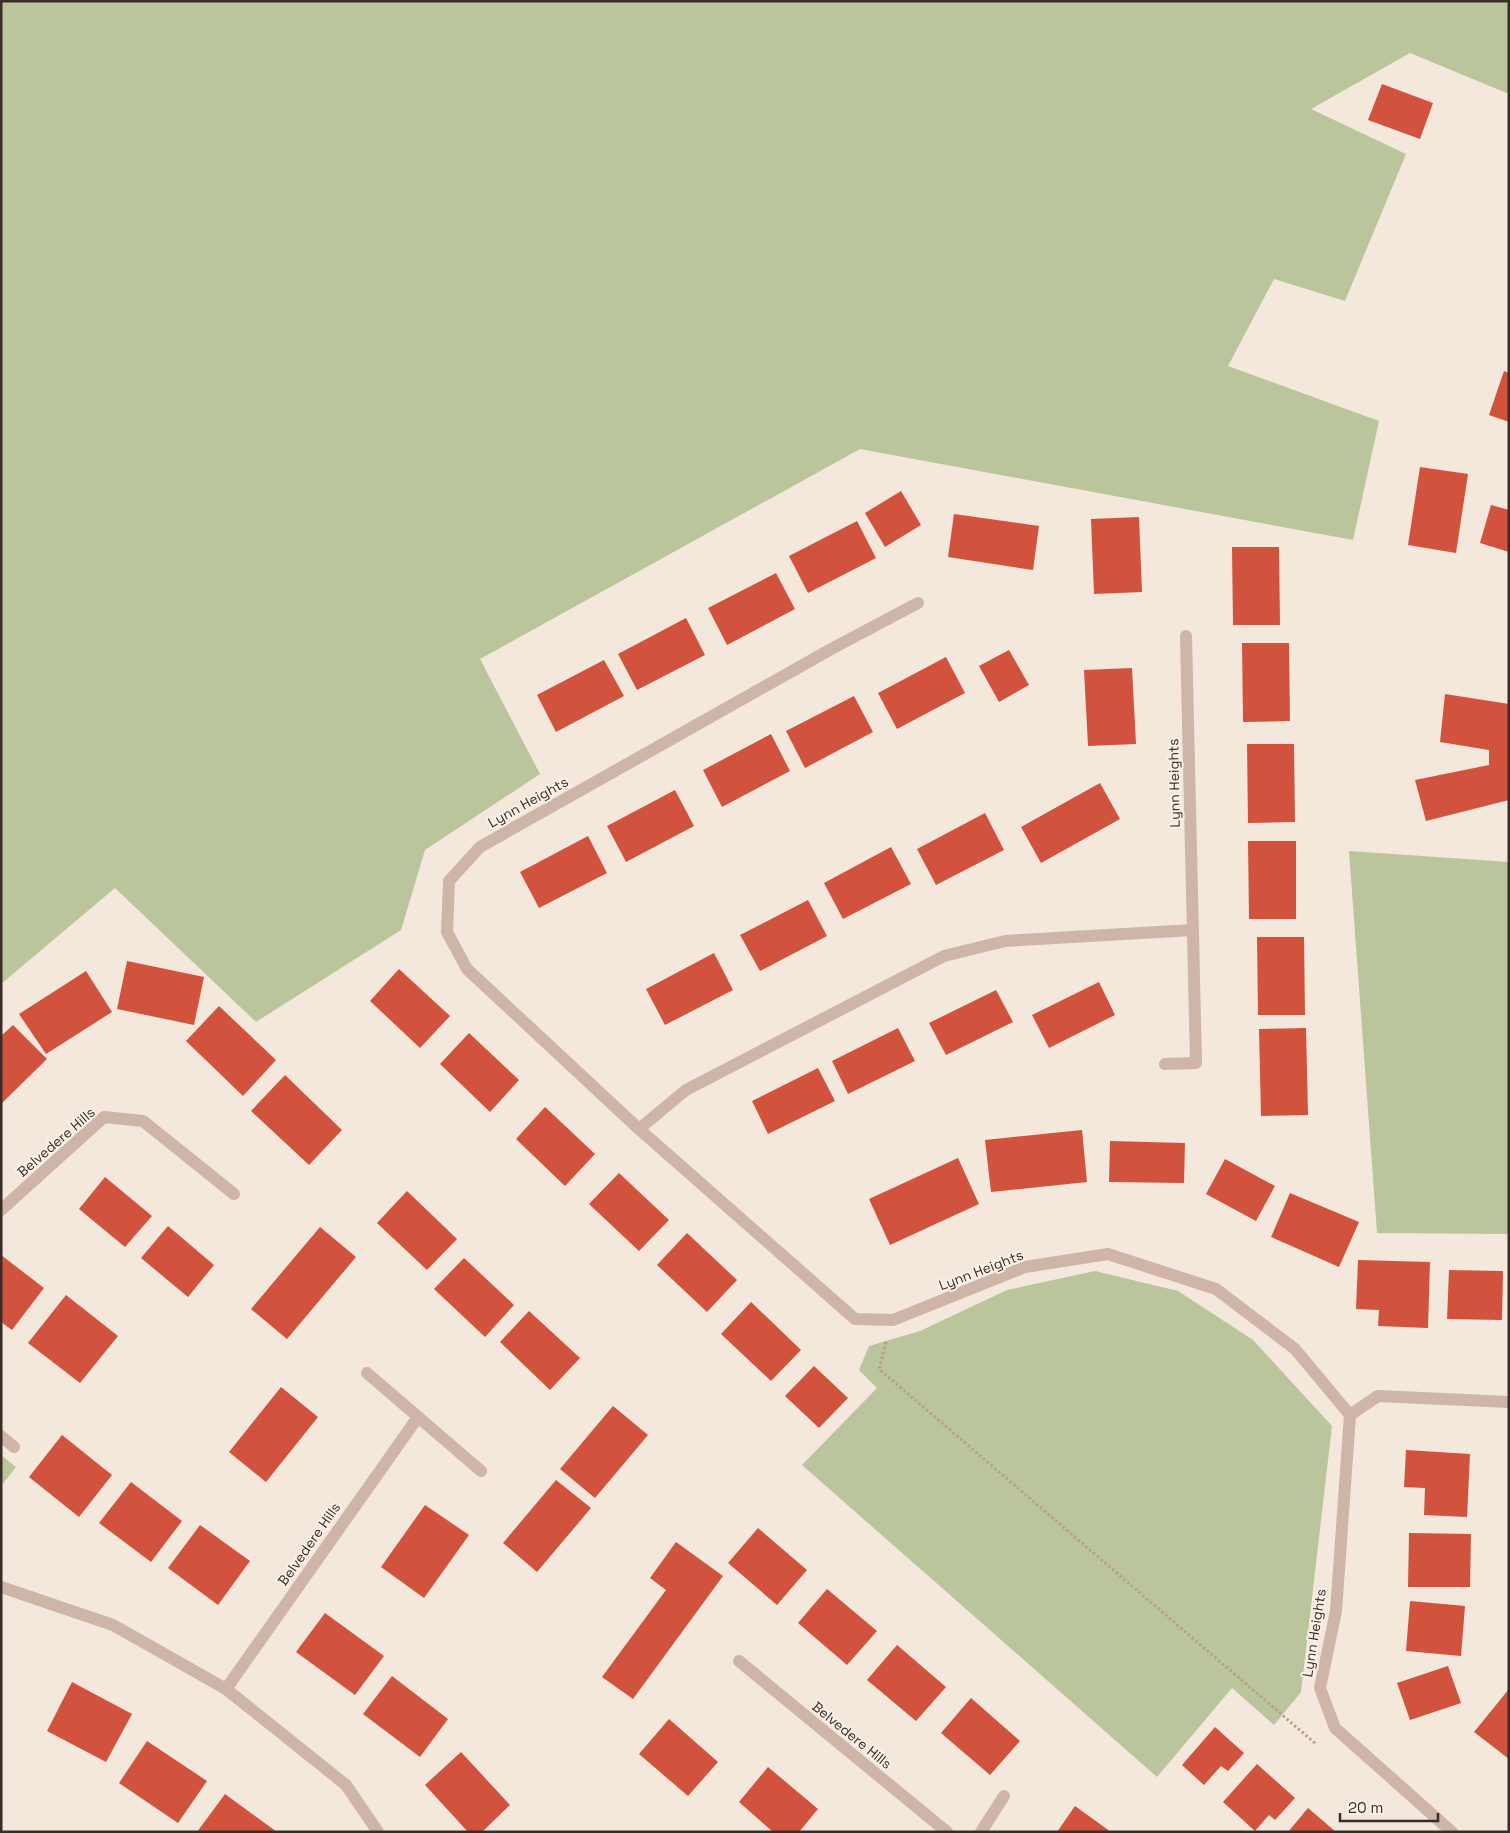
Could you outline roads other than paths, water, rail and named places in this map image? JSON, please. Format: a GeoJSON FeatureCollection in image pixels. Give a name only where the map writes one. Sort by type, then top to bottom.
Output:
{"type":"FeatureCollection","features":[{"type":"Feature","properties":{"kind":"street","name":"Lynn Heights"},"geometry":{"type":"LineString","coordinates":[[918,603],[825,653],[480,847],[449,881],[447,932],[467,969],[639,1129],[855,1319],[893,1320],[1025,1267],[1108,1254],[1216,1289],[1295,1349],[1350,1415],[1336,1611],[1320,1688],[1335,1728],[1452,1832]]}},
{"type":"Feature","properties":{"kind":"street","name":"Lynn Heights"},"geometry":{"type":"LineString","coordinates":[[1165,1064],[1196,1063],[1186,636]]}},
{"type":"Feature","properties":{"kind":"street"},"geometry":{"type":"LineString","coordinates":[[639,1129],[686,1090],[944,956],[1005,941],[1193,930]]}},
{"type":"Feature","properties":{"kind":"street","name":"Belvedere Hills"},"geometry":{"type":"LineString","coordinates":[[1,1210],[104,1117],[143,1121],[234,1194]]}},
{"type":"Feature","properties":{"kind":"street"},"geometry":{"type":"LineString","coordinates":[[367,1373],[481,1471]]}},
{"type":"Feature","properties":{"kind":"street"},"geometry":{"type":"LineString","coordinates":[[1350,1415],[1378,1396],[1509,1402]]}},
{"type":"Feature","properties":{"kind":"street","name":"Belvedere Hills"},"geometry":{"type":"LineString","coordinates":[[226,1689],[418,1416]]}},
{"type":"Feature","properties":{"kind":"street"},"geometry":{"type":"LineString","coordinates":[[1,1436],[14,1447]]}},
{"type":"Feature","properties":{"kind":"street"},"geometry":{"type":"LineString","coordinates":[[1,1587],[113,1625],[226,1689],[346,1785],[378,1832]]}},
{"type":"Feature","properties":{"kind":"street","name":"Belvedere Hills"},"geometry":{"type":"LineString","coordinates":[[739,1661],[947,1832]]}},
{"type":"Feature","properties":{"kind":"street"},"geometry":{"type":"LineString","coordinates":[[981,1832],[1004,1796]]}}]}
